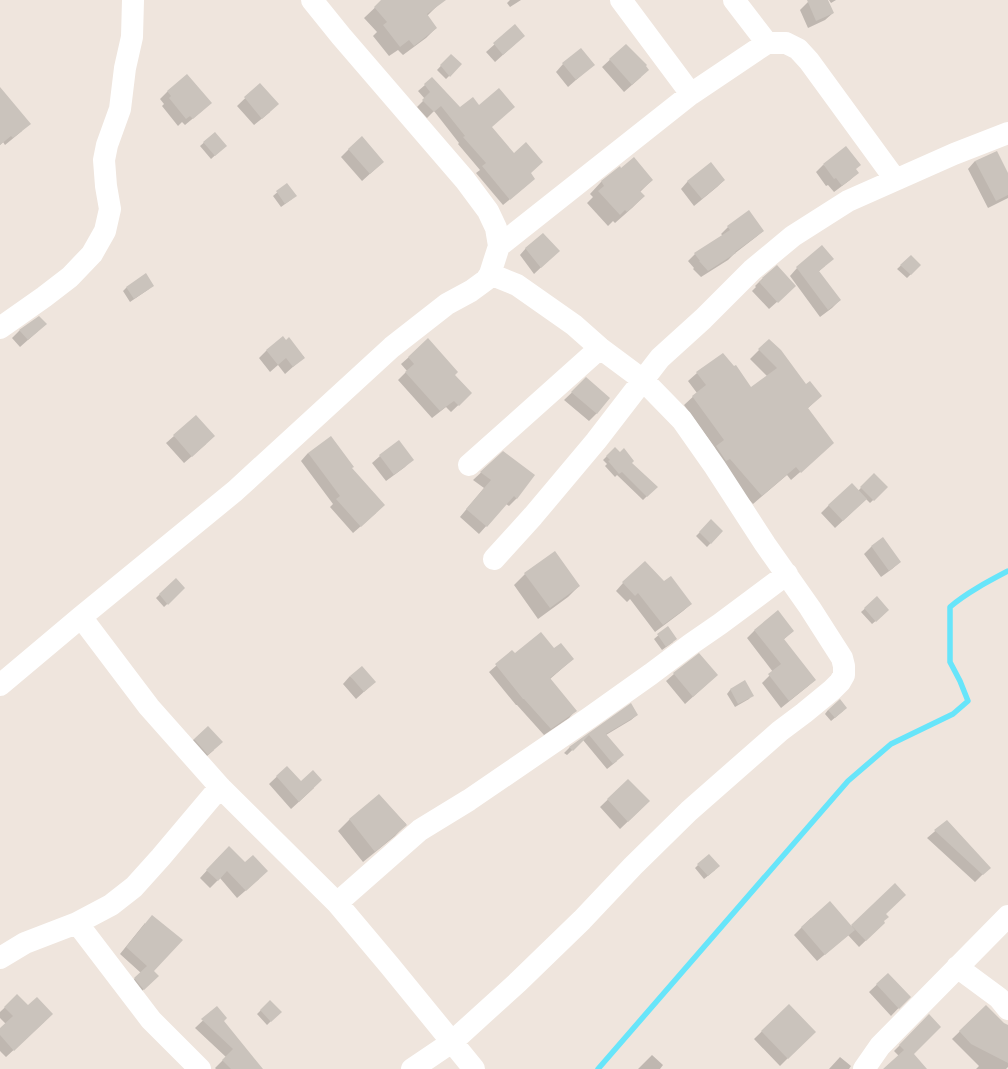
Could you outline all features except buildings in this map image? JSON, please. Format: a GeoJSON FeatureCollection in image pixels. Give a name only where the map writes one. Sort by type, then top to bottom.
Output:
{"type":"FeatureCollection","features":[{"type":"Feature","properties":{"kind":"street"},"geometry":{"type":"LineString","coordinates":[[0,328],[70,277],[92,254],[105,231],[110,208],[106,186],[104,160],[107,145],[120,109],[125,68],[132,37],[133,0]]}},
{"type":"Feature","properties":{"kind":"street"},"geometry":{"type":"LineString","coordinates":[[0,685],[235,491],[392,347],[447,304],[471,291],[486,280],[490,274],[498,246],[496,228],[488,211],[465,180],[340,36],[312,0]]}},
{"type":"Feature","properties":{"kind":"street"},"geometry":{"type":"LineString","coordinates":[[621,0],[691,94]]}},
{"type":"Feature","properties":{"kind":"street"},"geometry":{"type":"LineString","coordinates":[[734,0],[767,43]]}},
{"type":"Feature","properties":{"kind":"street"},"geometry":{"type":"LineString","coordinates":[[498,246],[691,94],[767,43],[786,43],[798,49],[809,61],[895,179]]}},
{"type":"Feature","properties":{"kind":"street"},"geometry":{"type":"LineString","coordinates":[[494,559],[596,441],[660,358],[704,318],[752,270],[793,236],[848,200],[954,154],[1008,133]]}},
{"type":"Feature","properties":{"kind":"street"},"geometry":{"type":"LineString","coordinates":[[412,1069],[452,1042],[518,982],[582,920],[633,866],[689,811],[780,731],[804,713],[840,682],[844,675],[842,658],[716,467],[682,420],[643,380],[600,348],[574,325],[517,285],[490,274]]}},
{"type":"Feature","properties":{"kind":"street"},"geometry":{"type":"LineString","coordinates":[[469,465],[600,348]]}},
{"type":"Feature","properties":{"kind":"street"},"geometry":{"type":"LineString","coordinates":[[337,903],[420,830],[468,800],[589,718],[787,574]]}},
{"type":"Feature","properties":{"kind":"street"},"geometry":{"type":"LineString","coordinates":[[81,617],[149,707],[220,787],[337,903],[474,1069]]}},
{"type":"Feature","properties":{"kind":"street"},"geometry":{"type":"LineString","coordinates":[[0,958],[26,943],[77,923],[111,905],[134,887],[220,787]]}},
{"type":"Feature","properties":{"kind":"street"},"geometry":{"type":"LineString","coordinates":[[864,1069],[880,1046],[1008,916]]}},
{"type":"Feature","properties":{"kind":"street"},"geometry":{"type":"LineString","coordinates":[[77,923],[151,1020],[200,1069]]}},
{"type":"Feature","properties":{"kind":"street"},"geometry":{"type":"LineString","coordinates":[[957,967],[999,998],[1008,1009]]}},
{"type":"Feature","properties":{"kind":"waterway"},"geometry":{"type":"LineString","coordinates":[[598,1069],[848,781],[891,744],[953,714],[968,701],[950,662],[950,607],[970,592],[1008,571]]}}]}
